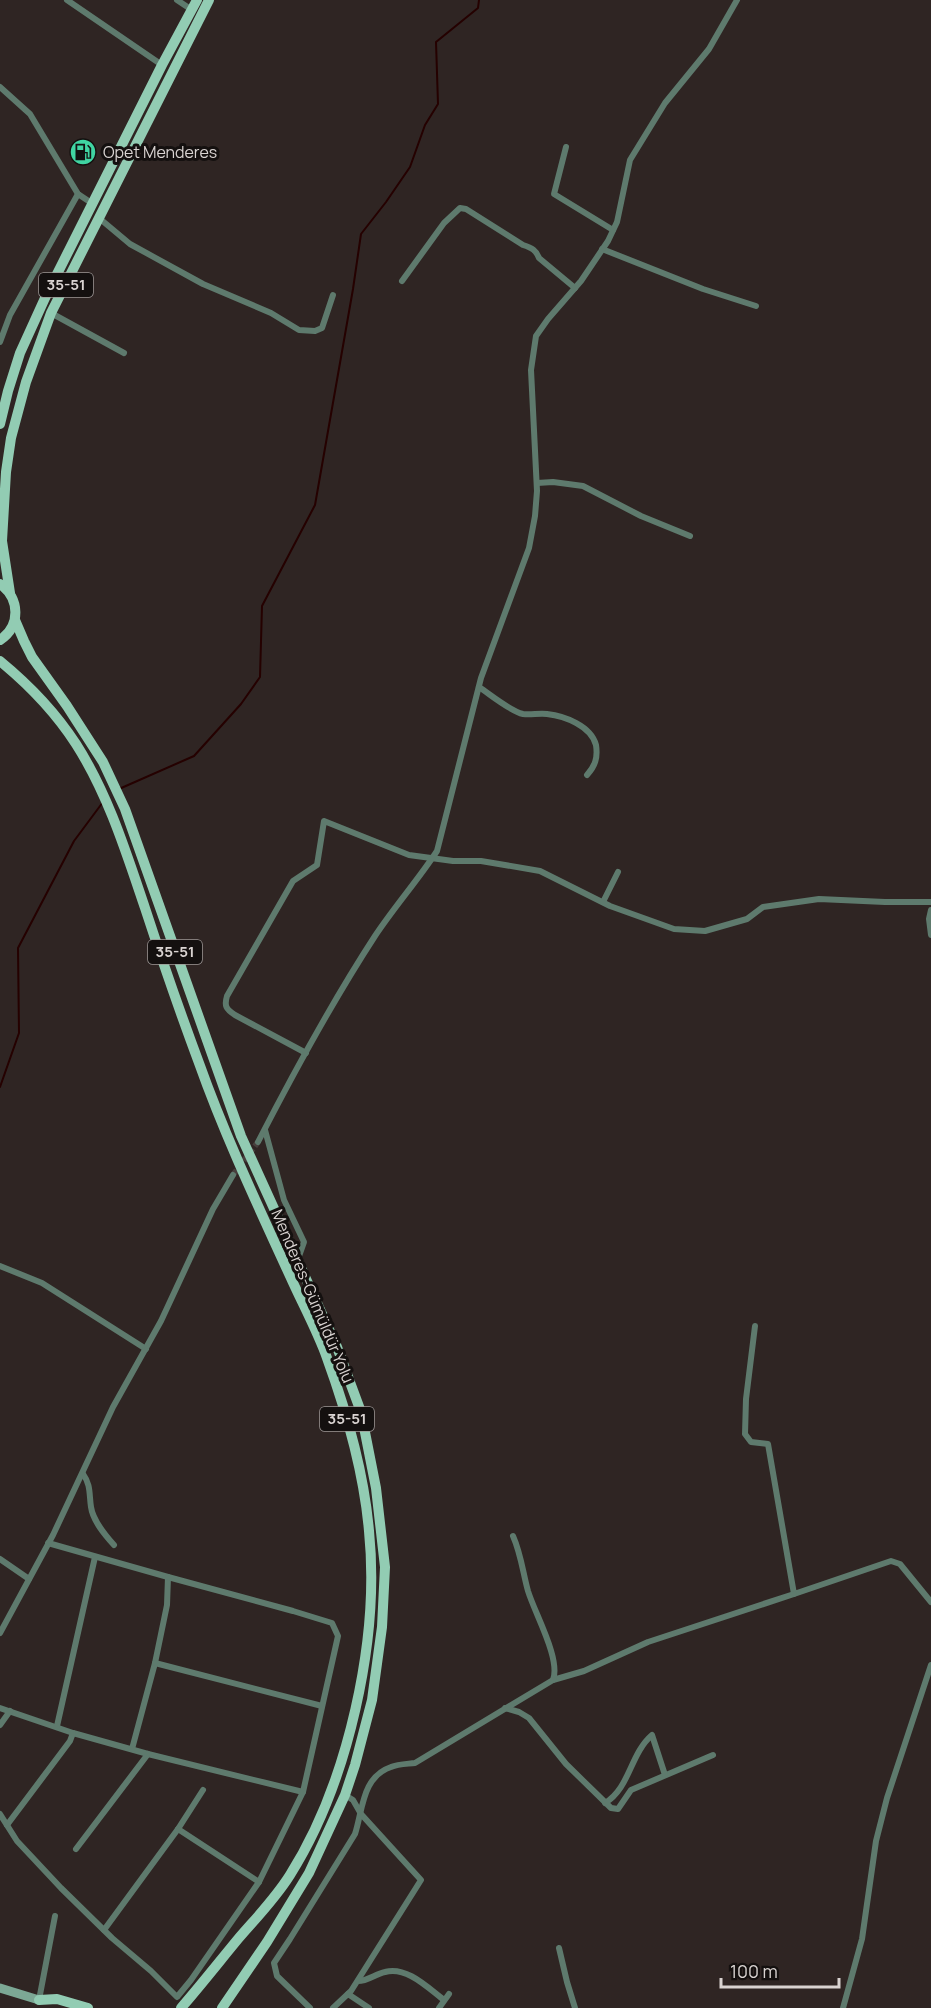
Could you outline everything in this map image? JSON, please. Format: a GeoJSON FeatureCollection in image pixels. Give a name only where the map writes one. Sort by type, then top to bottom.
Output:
{"type":"FeatureCollection","features":[{"type":"Feature","properties":{"kind":"main road","name":"35-51"},"geometry":{"type":"LineString","coordinates":[[15,620],[14,601],[10,592],[2,541],[11,438],[26,382],[51,314],[209,0]]}},
{"type":"Feature","properties":{"kind":"main road","name":"35-51"},"geometry":{"type":"LineString","coordinates":[[0,424],[21,353],[45,298],[162,65],[195,5]]}},
{"type":"Feature","properties":{"kind":"main road"},"geometry":{"type":"LineString","coordinates":[[0,584],[10,592]]}},
{"type":"Feature","properties":{"kind":"main road"},"geometry":{"type":"LineString","coordinates":[[0,640],[11,630],[15,620]]}},
{"type":"Feature","properties":{"kind":"main road","name":"Menderes-Gümüldür Yolu"},"geometry":{"type":"LineString","coordinates":[[15,620],[32,657],[103,762],[125,809],[237,1126],[337,1347],[361,1412],[376,1488],[385,1568],[382,1627],[372,1700],[345,1795],[309,1873],[232,1996],[222,2008]]}},
{"type":"Feature","properties":{"kind":"main road","name":"Menderes-Gümüldür Yolu"},"geometry":{"type":"LineString","coordinates":[[0,661],[53,714],[74,740],[93,772],[124,846],[213,1103],[244,1177],[326,1354],[345,1409],[363,1492],[370,1541],[371,1598],[364,1659],[344,1753],[319,1820],[274,1899],[181,2008]]}},
{"type":"Feature","properties":{"kind":"main road"},"geometry":{"type":"LineString","coordinates":[[230,2008],[232,1996]]}},
{"type":"Feature","properties":{"kind":"main road"},"geometry":{"type":"LineString","coordinates":[[39,2001],[57,1999],[88,2008]]}},
{"type":"Feature","properties":{"kind":"main road"},"geometry":{"type":"LineString","coordinates":[[39,2001],[55,2008]]}},
{"type":"Feature","properties":{"kind":"street"},"geometry":{"type":"LineString","coordinates":[[67,0],[162,65]]}},
{"type":"Feature","properties":{"kind":"street"},"geometry":{"type":"LineString","coordinates":[[258,1142],[332,1003],[396,905],[437,851],[479,687],[529,548],[535,516],[537,483],[531,370],[536,336],[575,288],[602,249],[617,222],[630,160],[665,103],[709,50],[737,0]]}},
{"type":"Feature","properties":{"kind":"street"},"geometry":{"type":"LineString","coordinates":[[179,1],[195,5]]}},
{"type":"Feature","properties":{"kind":"street"},"geometry":{"type":"LineString","coordinates":[[0,87],[30,114],[78,194],[93,204]]}},
{"type":"Feature","properties":{"kind":"street"},"geometry":{"type":"LineString","coordinates":[[566,147],[554,194],[613,230]]}},
{"type":"Feature","properties":{"kind":"street"},"geometry":{"type":"LineString","coordinates":[[0,342],[10,315],[78,194]]}},
{"type":"Feature","properties":{"kind":"street"},"geometry":{"type":"LineString","coordinates":[[402,281],[444,223],[460,208],[466,209],[513,239],[537,251],[539,258],[575,288]]}},
{"type":"Feature","properties":{"kind":"street"},"geometry":{"type":"LineString","coordinates":[[99,219],[130,244],[203,284],[271,313],[299,330],[315,331],[322,328],[333,295]]}},
{"type":"Feature","properties":{"kind":"street"},"geometry":{"type":"LineString","coordinates":[[602,249],[703,290],[756,306]]}},
{"type":"Feature","properties":{"kind":"street"},"geometry":{"type":"LineString","coordinates":[[51,314],[124,352]]}},
{"type":"Feature","properties":{"kind":"street"},"geometry":{"type":"LineString","coordinates":[[537,483],[554,482],[583,486],[641,516],[690,536]]}},
{"type":"Feature","properties":{"kind":"street"},"geometry":{"type":"LineString","coordinates":[[479,687],[523,714],[547,714],[567,718],[589,730],[595,742],[597,755],[594,767],[587,775]]}},
{"type":"Feature","properties":{"kind":"street"},"geometry":{"type":"LineString","coordinates":[[306,1053],[235,1015],[227,1010],[224,1003],[293,881],[317,865],[324,822],[409,855],[481,861],[540,871],[603,902],[674,929],[705,931],[747,919],[764,907],[819,899],[931,902]]}},
{"type":"Feature","properties":{"kind":"street"},"geometry":{"type":"LineString","coordinates":[[603,902],[618,872]]}},
{"type":"Feature","properties":{"kind":"street"},"geometry":{"type":"LineString","coordinates":[[931,910],[929,920],[931,935]]}},
{"type":"Feature","properties":{"kind":"street"},"geometry":{"type":"LineString","coordinates":[[265,1129],[284,1200],[304,1242],[297,1259]]}},
{"type":"Feature","properties":{"kind":"street"},"geometry":{"type":"LineString","coordinates":[[0,1633],[83,1474],[113,1407],[161,1321],[213,1209],[233,1175]]}},
{"type":"Feature","properties":{"kind":"street"},"geometry":{"type":"LineString","coordinates":[[0,1266],[42,1283],[146,1349]]}},
{"type":"Feature","properties":{"kind":"street"},"geometry":{"type":"LineString","coordinates":[[755,1326],[746,1398],[745,1434],[751,1442],[768,1444],[794,1594]]}},
{"type":"Feature","properties":{"kind":"street"},"geometry":{"type":"LineString","coordinates":[[83,1474],[88,1481],[92,1510],[114,1545]]}},
{"type":"Feature","properties":{"kind":"street"},"geometry":{"type":"LineString","coordinates":[[513,1536],[520,1554],[528,1590],[553,1659],[555,1673],[553,1680]]}},
{"type":"Feature","properties":{"kind":"street"},"geometry":{"type":"LineString","coordinates":[[0,1814],[17,1841],[104,1930],[177,1997],[259,1882],[303,1792],[338,1636],[332,1623],[48,1543]]}},
{"type":"Feature","properties":{"kind":"street"},"geometry":{"type":"LineString","coordinates":[[57,1726],[95,1557]]}},
{"type":"Feature","properties":{"kind":"street"},"geometry":{"type":"LineString","coordinates":[[0,1559],[29,1579]]}},
{"type":"Feature","properties":{"kind":"street"},"geometry":{"type":"LineString","coordinates":[[310,2008],[277,1976],[274,1963],[355,1834],[362,1814],[365,1793],[375,1776],[391,1767],[415,1763],[553,1680],[584,1671],[648,1642],[891,1561],[900,1564],[931,1602]]}},
{"type":"Feature","properties":{"kind":"street"},"geometry":{"type":"LineString","coordinates":[[132,1749],[155,1663],[167,1605],[168,1577]]}},
{"type":"Feature","properties":{"kind":"street"},"geometry":{"type":"LineString","coordinates":[[155,1663],[322,1706]]}},
{"type":"Feature","properties":{"kind":"street"},"geometry":{"type":"LineString","coordinates":[[843,2008],[862,1939],[876,1841],[887,1798],[931,1665]]}},
{"type":"Feature","properties":{"kind":"street"},"geometry":{"type":"LineString","coordinates":[[0,1708],[73,1733],[148,1754],[303,1792]]}},
{"type":"Feature","properties":{"kind":"street"},"geometry":{"type":"LineString","coordinates":[[505,1708],[529,1718],[566,1764],[611,1808],[618,1809],[631,1790],[713,1755]]}},
{"type":"Feature","properties":{"kind":"street"},"geometry":{"type":"LineString","coordinates":[[0,1725],[9,1712]]}},
{"type":"Feature","properties":{"kind":"street"},"geometry":{"type":"LineString","coordinates":[[7,1825],[70,1741],[73,1733]]}},
{"type":"Feature","properties":{"kind":"street"},"geometry":{"type":"LineString","coordinates":[[605,1803],[620,1791],[643,1743],[652,1735],[665,1775]]}},
{"type":"Feature","properties":{"kind":"street"},"geometry":{"type":"LineString","coordinates":[[76,1849],[111,1806],[148,1754]]}},
{"type":"Feature","properties":{"kind":"street"},"geometry":{"type":"LineString","coordinates":[[104,1930],[178,1829],[202,1790]]}},
{"type":"Feature","properties":{"kind":"street"},"geometry":{"type":"LineString","coordinates":[[333,2008],[358,1981],[421,1880],[362,1814],[353,1800],[345,1795]]}},
{"type":"Feature","properties":{"kind":"street"},"geometry":{"type":"LineString","coordinates":[[178,1829],[259,1882]]}},
{"type":"Feature","properties":{"kind":"street"},"geometry":{"type":"LineString","coordinates":[[0,1988],[39,2001],[55,1916]]}},
{"type":"Feature","properties":{"kind":"street"},"geometry":{"type":"LineString","coordinates":[[559,1948],[575,2008]]}},
{"type":"Feature","properties":{"kind":"street"},"geometry":{"type":"LineString","coordinates":[[358,1981],[395,1970],[410,1975],[447,1997],[439,2008]]}},
{"type":"Feature","properties":{"kind":"street"},"geometry":{"type":"LineString","coordinates":[[348,1994],[369,2008]]}},
{"type":"Feature","properties":{"kind":"waterway"},"geometry":{"type":"LineString","coordinates":[[119,789],[194,756],[241,704],[260,677],[262,606],[315,505],[361,234],[410,167],[425,125],[438,104],[436,42],[478,8],[479,0]]}},
{"type":"Feature","properties":{"kind":"waterway"},"geometry":{"type":"LineString","coordinates":[[0,1087],[19,1033],[18,948],[74,841],[103,802]]}},
{"type":"Feature","properties":{"kind":"tunnel"},"geometry":{"type":"LineString","coordinates":[[233,1175],[258,1142]]}},
{"type":"Feature","properties":{"kind":"place","name":"Opet Menderes"},"geometry":{"type":"Point","coordinates":[83,152]}}]}
